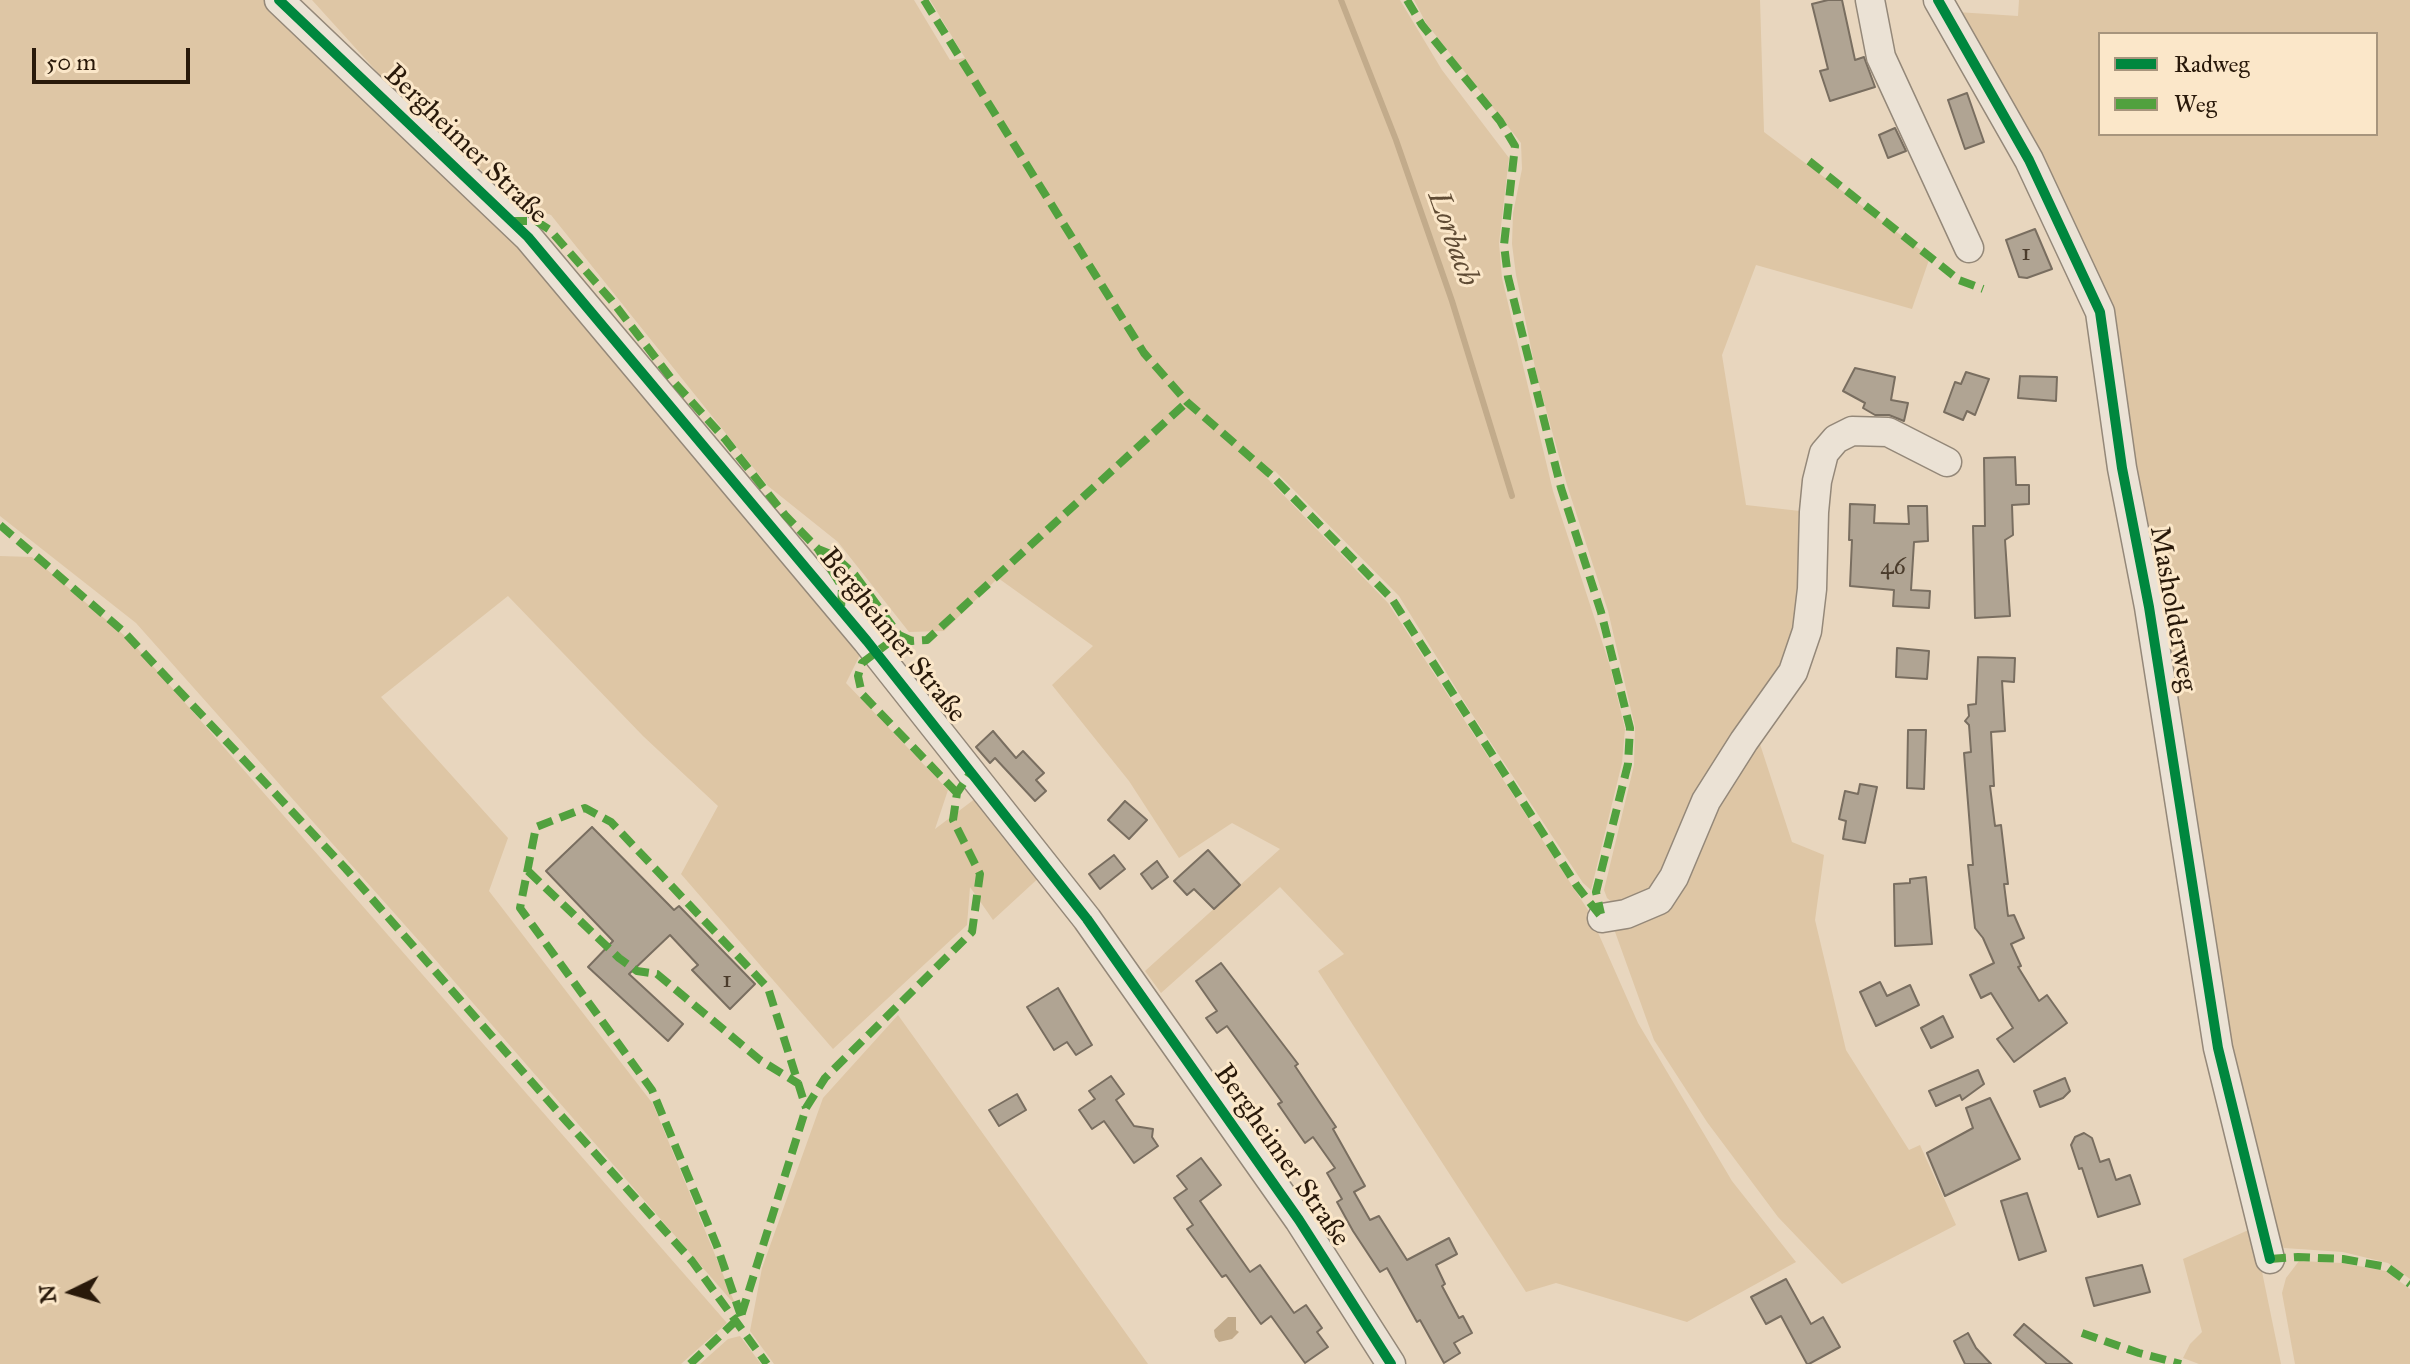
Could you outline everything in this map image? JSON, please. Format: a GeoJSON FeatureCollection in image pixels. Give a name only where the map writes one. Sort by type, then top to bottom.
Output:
{"type":"FeatureCollection","features":[{"type":"Feature","properties":{"kind":"street","name":"Bergheimer Straße"},"geometry":{"type":"LineString","coordinates":[[279,0],[528,237],[867,641],[1087,919],[1299,1220],[1391,1364]]}},
{"type":"Feature","properties":{"kind":"street"},"geometry":{"type":"LineString","coordinates":[[1870,0],[1881,57],[1969,248]]}},
{"type":"Feature","properties":{"kind":"street","name":"Masholderweg"},"geometry":{"type":"LineString","coordinates":[[1938,0],[2029,160],[2100,312],[2122,468],[2149,607],[2218,1048],[2270,1259]]}},
{"type":"Feature","properties":{"kind":"street"},"geometry":{"type":"LineString","coordinates":[[1602,918],[1626,914],[1659,900],[1674,877],[1706,801],[1793,672],[1807,631],[1812,589],[1814,512],[1824,453],[1836,439],[1852,431],[1888,432],[1947,462]]}},
{"type":"Feature","properties":{"kind":"shaded area"},"geometry":{"type":"Polygon","coordinates":[[[0,0],[277,0],[530,257],[860,655],[846,683],[948,790],[935,829],[980,795],[1043,874],[993,920],[970,887],[967,925],[833,1049],[681,874],[718,806],[643,736],[508,596],[381,697],[508,838],[489,891],[653,1104],[736,1306],[420,942],[136,623],[0,516],[0,0]]]}},
{"type":"Feature","properties":{"kind":"shaded area"},"geometry":{"type":"Polygon","coordinates":[[[312,0],[914,0],[950,60],[965,58],[930,0],[1400,0],[1442,70],[1509,158],[1499,243],[1502,278],[1553,491],[1610,666],[1625,729],[1622,763],[1591,890],[1583,883],[1470,711],[1399,596],[1275,471],[1266,477],[1388,603],[1588,910],[1638,1023],[1732,1181],[1796,1262],[1687,1322],[1556,1283],[1526,1292],[1318,971],[1344,954],[1280,887],[1161,993],[1145,971],[1280,849],[1232,823],[1179,858],[1129,781],[1052,685],[1093,646],[998,578],[944,631],[909,632],[838,542],[768,486],[551,215],[518,204],[389,85],[312,0]]]}},
{"type":"Feature","properties":{"kind":"shaded area"},"geometry":{"type":"Polygon","coordinates":[[[1414,0],[1760,0],[1764,132],[1930,257],[1912,309],[1756,265],[1722,355],[1746,505],[1809,512],[1802,630],[1657,896],[1614,904],[1604,890],[1634,765],[1635,727],[1608,611],[1567,485],[1537,377],[1516,275],[1512,244],[1513,213],[1522,169],[1521,143],[1426,23],[1414,0]]]}},
{"type":"Feature","properties":{"kind":"shaded area"},"geometry":{"type":"Polygon","coordinates":[[[2019,0],[2410,0],[2410,1279],[2388,1263],[2343,1252],[2284,1248],[2270,1237],[2239,1086],[2112,335],[1957,12],[2018,16],[2019,0]]]}},
{"type":"Feature","properties":{"kind":"shaded area"},"geometry":{"type":"Polygon","coordinates":[[[0,556],[32,557],[131,641],[727,1323],[681,1364],[0,1364],[0,556]]]}},
{"type":"Feature","properties":{"kind":"shaded area"},"geometry":{"type":"Polygon","coordinates":[[[1757,735],[1792,842],[1824,855],[1815,920],[1846,1050],[1909,1150],[1920,1145],[1956,1225],[1842,1284],[1778,1217],[1707,1122],[1654,1040],[1614,929],[1662,907],[1757,735]]]}},
{"type":"Feature","properties":{"kind":"shaded area"},"geometry":{"type":"Polygon","coordinates":[[[898,1015],[1148,1364],[774,1364],[750,1331],[762,1268],[823,1098],[898,1015]]]}},
{"type":"Feature","properties":{"kind":"shaded area"},"geometry":{"type":"Polygon","coordinates":[[[2253,1228],[2281,1364],[2199,1364],[2183,1358],[2190,1344],[2202,1332],[2183,1259],[2253,1228]]]}},
{"type":"Feature","properties":{"kind":"shaded area"},"geometry":{"type":"Polygon","coordinates":[[[2299,1261],[2342,1263],[2386,1271],[2410,1289],[2410,1364],[2295,1364],[2282,1293],[2286,1278],[2299,1261]]]}},
{"type":"Feature","properties":{"kind":"shaded area"},"geometry":{"type":"Polygon","coordinates":[[[1228,1317],[1236,1317],[1236,1330],[1239,1332],[1232,1339],[1219,1342],[1214,1330],[1228,1317]]]}},
{"type":"Feature","properties":{"kind":"shaded area"},"geometry":{"type":"Polygon","coordinates":[[[740,1336],[761,1364],[700,1364],[728,1339],[740,1336]]]}},
{"type":"Feature","properties":{"kind":"building"},"geometry":{"type":"Polygon","coordinates":[[[1842,0],[1855,60],[1864,57],[1875,87],[1830,101],[1820,71],[1828,69],[1812,4],[1842,0]]]}},
{"type":"Feature","properties":{"kind":"building"},"geometry":{"type":"Polygon","coordinates":[[[1967,93],[1984,142],[1965,149],[1948,100],[1967,93]]]}},
{"type":"Feature","properties":{"kind":"building"},"geometry":{"type":"Polygon","coordinates":[[[1895,128],[1906,151],[1888,158],[1879,135],[1895,128]]]}},
{"type":"Feature","properties":{"kind":"building"},"geometry":{"type":"Polygon","coordinates":[[[2035,229],[2052,269],[2027,278],[2019,277],[2006,240],[2035,229]]]}},
{"type":"Feature","properties":{"kind":"building"},"geometry":{"type":"Polygon","coordinates":[[[1855,368],[1895,377],[1891,400],[1908,403],[1904,421],[1889,415],[1875,415],[1863,408],[1865,403],[1843,391],[1855,368]]]}},
{"type":"Feature","properties":{"kind":"building"},"geometry":{"type":"Polygon","coordinates":[[[1966,372],[1989,379],[1975,415],[1967,411],[1963,420],[1944,412],[1955,382],[1961,384],[1966,372]]]}},
{"type":"Feature","properties":{"kind":"building"},"geometry":{"type":"Polygon","coordinates":[[[2020,376],[2057,377],[2056,401],[2018,398],[2020,376]]]}},
{"type":"Feature","properties":{"kind":"building"},"geometry":{"type":"Polygon","coordinates":[[[2015,457],[2016,485],[2029,485],[2029,504],[2012,505],[2013,535],[2005,540],[2010,616],[1975,618],[1973,526],[1985,526],[1984,458],[2015,457]]]}},
{"type":"Feature","properties":{"kind":"building"},"geometry":{"type":"Polygon","coordinates":[[[1850,504],[1875,505],[1874,523],[1909,524],[1908,506],[1927,506],[1928,541],[1914,542],[1911,590],[1930,591],[1929,608],[1893,606],[1894,590],[1850,586],[1850,504]]]}},
{"type":"Feature","properties":{"kind":"building"},"geometry":{"type":"Polygon","coordinates":[[[1897,648],[1929,651],[1927,679],[1896,677],[1897,648]]]}},
{"type":"Feature","properties":{"kind":"building"},"geometry":{"type":"Polygon","coordinates":[[[1978,657],[2015,658],[2014,682],[2002,681],[2005,731],[1991,732],[1994,786],[1990,786],[1995,826],[2001,825],[2008,884],[2004,884],[2008,916],[2014,915],[2024,938],[2011,944],[2021,966],[2018,967],[2039,1001],[2047,995],[2067,1023],[2014,1062],[1997,1039],[2013,1028],[1991,993],[1981,998],[1970,975],[1994,963],[1975,928],[1968,865],[1973,865],[1964,753],[1971,752],[1969,725],[1965,721],[1969,716],[1968,705],[1976,704],[1978,657]]]}},
{"type":"Feature","properties":{"kind":"building"},"geometry":{"type":"Polygon","coordinates":[[[1908,730],[1926,730],[1924,789],[1907,788],[1908,730]]]}},
{"type":"Feature","properties":{"kind":"building"},"geometry":{"type":"Polygon","coordinates":[[[993,731],[1016,758],[1023,751],[1044,773],[1036,780],[1046,791],[1035,801],[995,758],[990,763],[976,747],[993,731]]]}},
{"type":"Feature","properties":{"kind":"building"},"geometry":{"type":"Polygon","coordinates":[[[1860,784],[1877,787],[1865,843],[1843,839],[1846,821],[1839,819],[1845,791],[1858,794],[1860,784]]]}},
{"type":"Feature","properties":{"kind":"building"},"geometry":{"type":"Polygon","coordinates":[[[1125,801],[1147,820],[1129,839],[1108,820],[1125,801]]]}},
{"type":"Feature","properties":{"kind":"building"},"geometry":{"type":"Polygon","coordinates":[[[592,827],[674,910],[679,906],[755,984],[730,1009],[692,970],[698,965],[670,935],[629,974],[683,1024],[668,1041],[588,967],[613,941],[546,871],[592,827]]]}},
{"type":"Feature","properties":{"kind":"building"},"geometry":{"type":"Polygon","coordinates":[[[1208,850],[1240,885],[1214,909],[1194,889],[1187,895],[1174,881],[1208,850]]]}},
{"type":"Feature","properties":{"kind":"building"},"geometry":{"type":"Polygon","coordinates":[[[1114,855],[1125,869],[1100,889],[1089,874],[1114,855]]]}},
{"type":"Feature","properties":{"kind":"building"},"geometry":{"type":"Polygon","coordinates":[[[1157,861],[1168,877],[1152,889],[1141,874],[1157,861]]]}},
{"type":"Feature","properties":{"kind":"building"},"geometry":{"type":"Polygon","coordinates":[[[1926,877],[1932,944],[1895,946],[1894,884],[1910,883],[1910,879],[1926,877]]]}},
{"type":"Feature","properties":{"kind":"building"},"geometry":{"type":"Polygon","coordinates":[[[1221,963],[1298,1064],[1295,1066],[1336,1127],[1333,1129],[1365,1186],[1354,1192],[1370,1220],[1379,1216],[1407,1260],[1449,1238],[1457,1254],[1436,1265],[1445,1284],[1442,1286],[1459,1318],[1463,1316],[1472,1333],[1454,1343],[1460,1353],[1444,1363],[1387,1268],[1380,1272],[1353,1231],[1337,1202],[1342,1199],[1327,1173],[1335,1168],[1313,1137],[1305,1143],[1278,1104],[1282,1102],[1227,1026],[1217,1033],[1206,1018],[1217,1011],[1196,981],[1221,963]]]}},
{"type":"Feature","properties":{"kind":"building"},"geometry":{"type":"Polygon","coordinates":[[[1880,982],[1887,996],[1910,985],[1919,1005],[1876,1026],[1860,992],[1880,982]]]}},
{"type":"Feature","properties":{"kind":"building"},"geometry":{"type":"Polygon","coordinates":[[[1058,988],[1092,1045],[1076,1055],[1067,1042],[1054,1050],[1027,1007],[1058,988]]]}},
{"type":"Feature","properties":{"kind":"building"},"geometry":{"type":"Polygon","coordinates":[[[1943,1016],[1953,1037],[1931,1048],[1921,1028],[1943,1016]]]}},
{"type":"Feature","properties":{"kind":"building"},"geometry":{"type":"Polygon","coordinates":[[[1978,1070],[1984,1084],[1962,1100],[1960,1095],[1936,1106],[1929,1091],[1978,1070]]]}},
{"type":"Feature","properties":{"kind":"building"},"geometry":{"type":"Polygon","coordinates":[[[1111,1076],[1124,1094],[1116,1100],[1134,1126],[1153,1129],[1152,1137],[1158,1146],[1134,1163],[1104,1121],[1092,1129],[1079,1110],[1095,1099],[1089,1091],[1111,1076]]]}},
{"type":"Feature","properties":{"kind":"building"},"geometry":{"type":"Polygon","coordinates":[[[2065,1078],[2070,1091],[2063,1098],[2040,1107],[2034,1091],[2065,1078]]]}},
{"type":"Feature","properties":{"kind":"building"},"geometry":{"type":"Polygon","coordinates":[[[1017,1094],[1026,1110],[999,1126],[989,1110],[1017,1094]]]}},
{"type":"Feature","properties":{"kind":"building"},"geometry":{"type":"Polygon","coordinates":[[[1990,1098],[2020,1159],[1945,1196],[1927,1153],[1973,1128],[1966,1108],[1990,1098]]]}},
{"type":"Feature","properties":{"kind":"building"},"geometry":{"type":"Polygon","coordinates":[[[2084,1133],[2092,1138],[2100,1162],[2109,1159],[2116,1180],[2130,1175],[2140,1204],[2098,1217],[2071,1145],[2075,1137],[2084,1133]]]}},
{"type":"Feature","properties":{"kind":"building"},"geometry":{"type":"Polygon","coordinates":[[[1201,1158],[1221,1185],[1200,1201],[1250,1272],[1260,1265],[1294,1313],[1306,1305],[1322,1328],[1317,1332],[1328,1347],[1305,1363],[1271,1316],[1261,1324],[1226,1275],[1222,1277],[1187,1229],[1193,1225],[1174,1198],[1187,1189],[1177,1176],[1201,1158]]]}},
{"type":"Feature","properties":{"kind":"building"},"geometry":{"type":"Polygon","coordinates":[[[2027,1193],[2046,1251],[2019,1260],[2001,1201],[2027,1193]]]}},
{"type":"Feature","properties":{"kind":"building"},"geometry":{"type":"Polygon","coordinates":[[[2142,1265],[2150,1292],[2094,1306],[2086,1278],[2142,1265]]]}},
{"type":"Feature","properties":{"kind":"building"},"geometry":{"type":"Polygon","coordinates":[[[1786,1279],[1811,1324],[1823,1317],[1840,1347],[1809,1364],[1781,1316],[1766,1324],[1751,1297],[1786,1279]]]}},
{"type":"Feature","properties":{"kind":"building"},"geometry":{"type":"Polygon","coordinates":[[[2024,1324],[2072,1364],[2047,1364],[2014,1335],[2024,1324]]]}},
{"type":"Feature","properties":{"kind":"building"},"geometry":{"type":"Polygon","coordinates":[[[1968,1333],[1976,1348],[1991,1364],[1965,1364],[1954,1341],[1968,1333]]]}},
{"type":"Feature","properties":{"kind":"waterway","name":"Lorbach"},"geometry":{"type":"LineString","coordinates":[[1341,0],[1396,140],[1452,301],[1512,496]]}},
{"type":"Feature","properties":{"kind":"marked path"},"geometry":{"type":"LineString","coordinates":[[924,0],[1144,353],[1187,402],[1271,475],[1392,599],[1577,886],[1602,918]]}},
{"type":"Feature","properties":{"kind":"marked path"},"geometry":{"type":"LineString","coordinates":[[1407,0],[1422,25],[1500,121],[1515,146],[1504,245],[1508,277],[1561,488],[1601,612],[1630,728],[1628,764],[1596,892],[1601,914]]}},
{"type":"Feature","properties":{"kind":"marked path"},"geometry":{"type":"LineString","coordinates":[[1809,161],[1959,280],[1983,289]]}},
{"type":"Feature","properties":{"kind":"marked path"},"geometry":{"type":"LineString","coordinates":[[511,221],[536,221],[550,230],[612,301],[674,382],[725,439],[785,515],[818,549],[833,555],[855,575],[899,635]]}},
{"type":"Feature","properties":{"kind":"marked path"},"geometry":{"type":"LineString","coordinates":[[957,793],[862,694],[858,676],[862,663],[899,635],[912,641],[927,640],[1187,402]]}},
{"type":"Feature","properties":{"kind":"marked path"},"geometry":{"type":"LineString","coordinates":[[0,525],[124,632],[346,869],[692,1261],[767,1364]]}},
{"type":"Feature","properties":{"kind":"marked path"},"geometry":{"type":"LineString","coordinates":[[818,549],[842,587],[841,610]]}},
{"type":"Feature","properties":{"kind":"marked path"},"geometry":{"type":"LineString","coordinates":[[690,1364],[741,1316],[806,1108],[825,1078],[972,932],[980,874],[953,820],[957,793],[971,772]]}},
{"type":"Feature","properties":{"kind":"marked path"},"geometry":{"type":"LineString","coordinates":[[741,1316],[717,1246],[652,1090],[520,908],[536,827],[585,808],[611,822],[768,988],[806,1108]]}},
{"type":"Feature","properties":{"kind":"marked path"},"geometry":{"type":"LineString","coordinates":[[528,871],[619,958],[637,971],[657,974],[760,1060],[799,1084]]}},
{"type":"Feature","properties":{"kind":"marked path"},"geometry":{"type":"LineString","coordinates":[[2270,1259],[2343,1259],[2387,1267],[2410,1284]]}},
{"type":"Feature","properties":{"kind":"marked path"},"geometry":{"type":"LineString","coordinates":[[2082,1333],[2181,1364]]}},
{"type":"Feature","properties":{"kind":"cycle path"},"geometry":{"type":"LineString","coordinates":[[279,0],[528,237],[867,641],[1087,919],[1299,1220],[1391,1364]]}},
{"type":"Feature","properties":{"kind":"cycle path"},"geometry":{"type":"LineString","coordinates":[[1938,0],[2029,160],[2100,312],[2122,468],[2149,607],[2218,1048],[2270,1259]]}}]}
